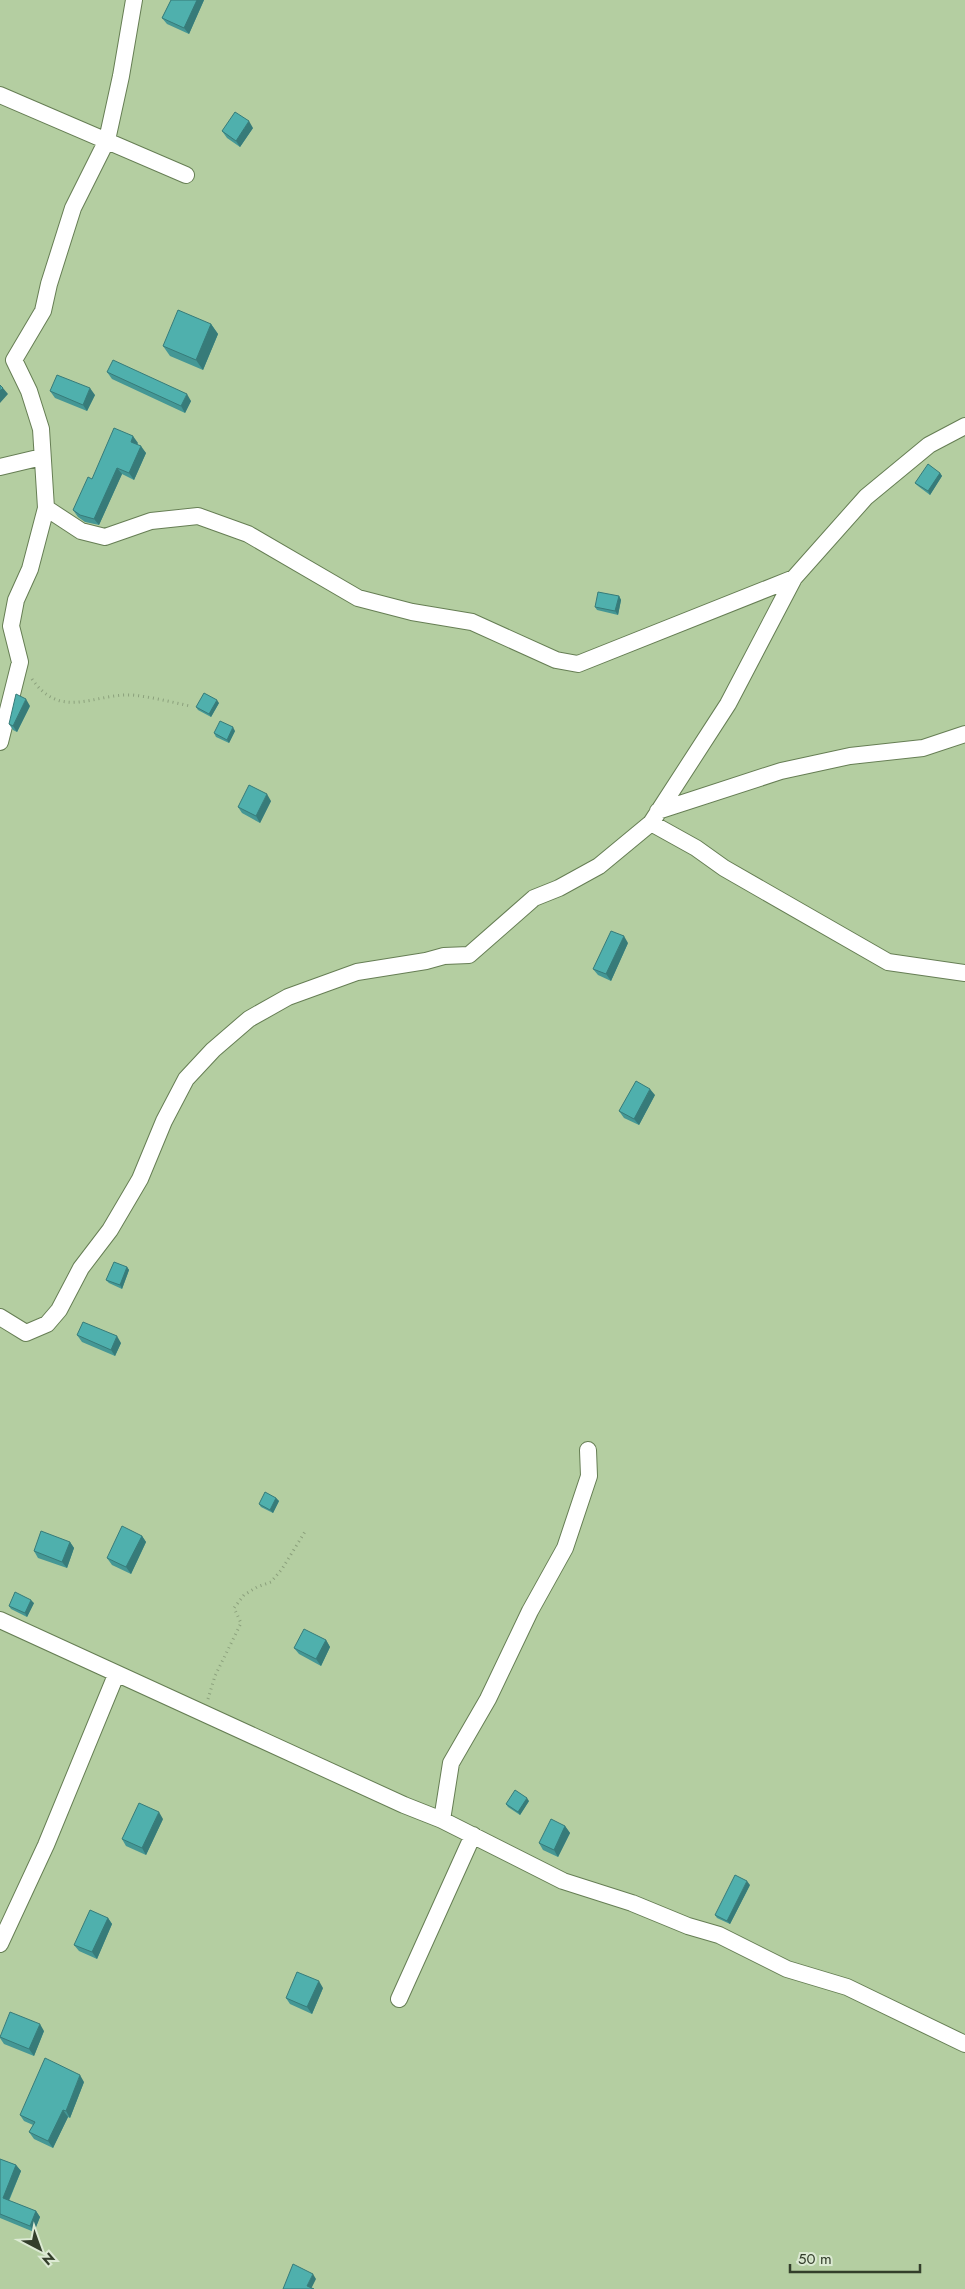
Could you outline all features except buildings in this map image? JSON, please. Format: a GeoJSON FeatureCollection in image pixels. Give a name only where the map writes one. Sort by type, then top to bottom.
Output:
{"type":"FeatureCollection","features":[{"type":"Feature","properties":{"kind":"street"},"geometry":{"type":"LineString","coordinates":[[0,742],[20,662],[5,629],[30,570],[46,508],[41,429],[29,390],[14,360],[43,311],[49,284],[73,208],[107,140],[121,76],[134,0]]}},
{"type":"Feature","properties":{"kind":"street"},"geometry":{"type":"LineString","coordinates":[[0,95],[186,175]]}},
{"type":"Feature","properties":{"kind":"street"},"geometry":{"type":"LineString","coordinates":[[0,1317],[26,1332],[47,1324],[59,1310],[81,1268],[110,1230],[140,1179],[164,1122],[186,1079],[213,1050],[249,1019],[288,997],[357,972],[426,961],[444,956],[469,955],[534,898],[600,866],[655,817],[728,704],[794,578],[866,497],[929,445],[965,426]]}},
{"type":"Feature","properties":{"kind":"street"},"geometry":{"type":"LineString","coordinates":[[0,467],[42,457]]}},
{"type":"Feature","properties":{"kind":"street"},"geometry":{"type":"LineString","coordinates":[[46,508],[81,531],[105,537],[151,521],[198,516],[248,534],[358,598],[412,612],[472,622],[556,660],[578,664],[794,578]]}},
{"type":"Feature","properties":{"kind":"street"},"geometry":{"type":"LineString","coordinates":[[655,817],[781,771],[850,756],[923,748],[965,734]]}},
{"type":"Feature","properties":{"kind":"street"},"geometry":{"type":"LineString","coordinates":[[655,817],[724,868],[888,962],[965,973]]}},
{"type":"Feature","properties":{"kind":"street"},"geometry":{"type":"LineString","coordinates":[[442,1820],[451,1764],[488,1699],[530,1611],[565,1548],[589,1476],[588,1450]]}},
{"type":"Feature","properties":{"kind":"street"},"geometry":{"type":"LineString","coordinates":[[0,1620],[55,1644],[116,1675],[404,1805],[442,1820],[563,1881],[632,1903],[688,1926],[718,1935],[787,1969],[847,1987],[965,2044]]}},
{"type":"Feature","properties":{"kind":"street"},"geometry":{"type":"LineString","coordinates":[[0,1944],[46,1845],[116,1675]]}},
{"type":"Feature","properties":{"kind":"street"},"geometry":{"type":"LineString","coordinates":[[399,1999],[473,1835]]}},
{"type":"Feature","properties":{"kind":"path"},"geometry":{"type":"LineString","coordinates":[[20,662],[38,687],[58,701],[84,702],[130,695],[190,706]]}},
{"type":"Feature","properties":{"kind":"path"},"geometry":{"type":"LineString","coordinates":[[204,1714],[215,1676],[241,1623],[234,1608],[244,1595],[257,1587],[271,1582],[282,1569],[306,1530]]}}]}
